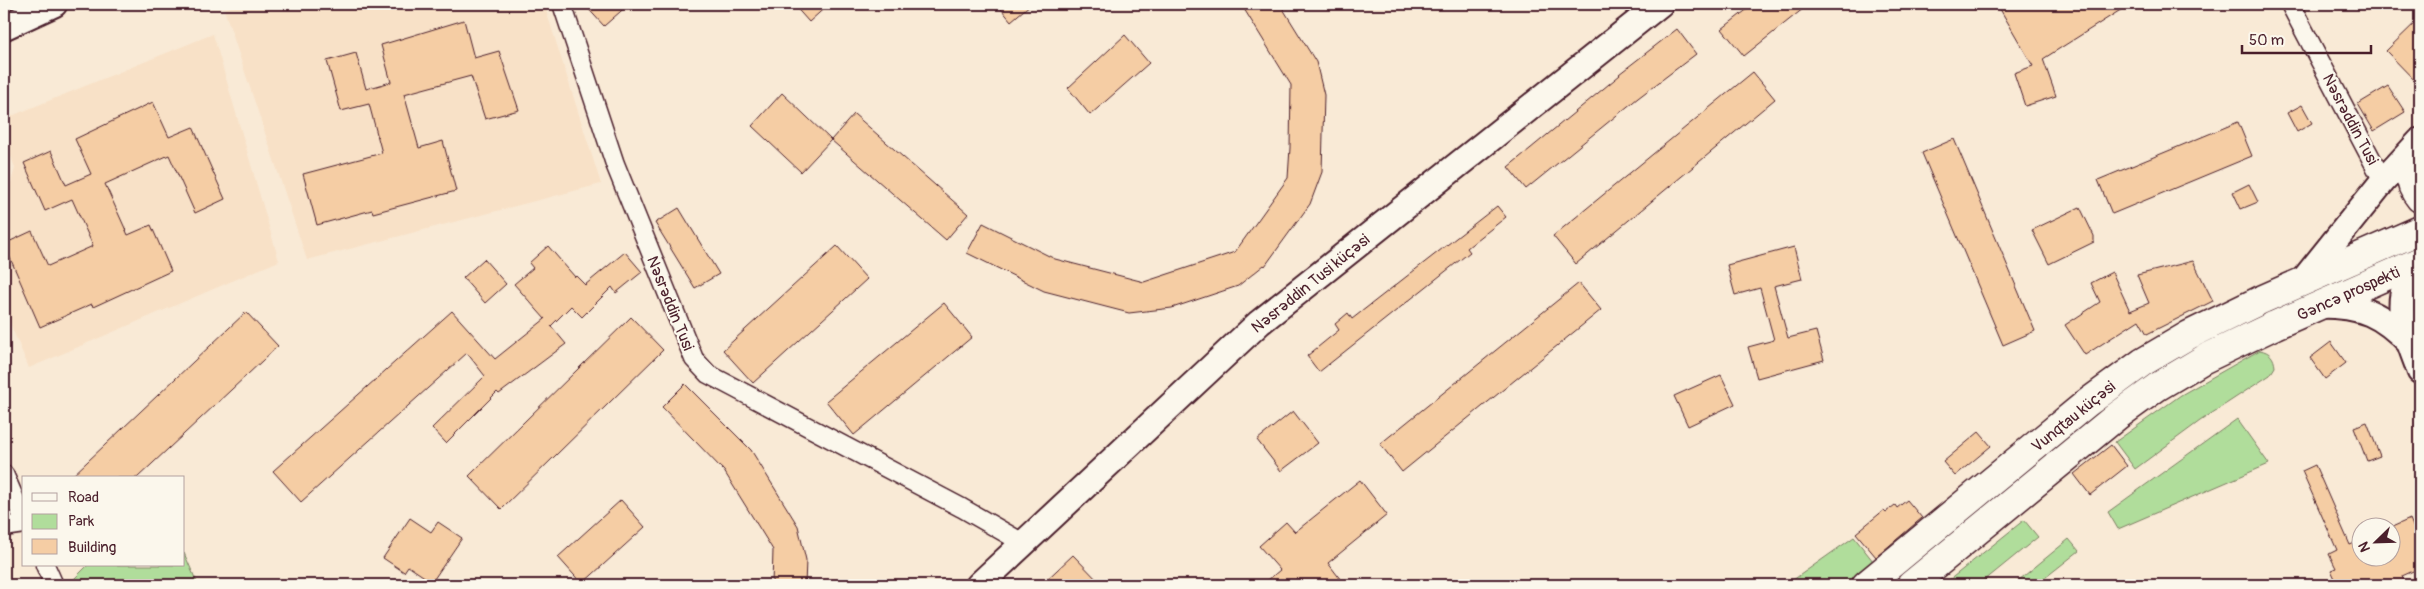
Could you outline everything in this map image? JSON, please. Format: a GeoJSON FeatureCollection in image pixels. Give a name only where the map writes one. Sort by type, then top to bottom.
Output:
{"type":"FeatureCollection","features":[{"type":"Feature","properties":{"kind":"main road"},"geometry":{"type":"LineString","coordinates":[[4,27],[54,4]]}},
{"type":"Feature","properties":{"kind":"main road","name":"Nəsrəddin Tusi küçəsi"},"geometry":{"type":"LineString","coordinates":[[980,585],[1259,323],[1660,4]]}},
{"type":"Feature","properties":{"kind":"main road"},"geometry":{"type":"LineString","coordinates":[[2302,282],[2383,181],[2420,141]]}},
{"type":"Feature","properties":{"kind":"main road"},"geometry":{"type":"LineString","coordinates":[[2420,147],[2412,160],[2410,180],[2420,198]]}},
{"type":"Feature","properties":{"kind":"main road","name":"Gəncə prospekti"},"geometry":{"type":"LineString","coordinates":[[2302,282],[2420,230]]}},
{"type":"Feature","properties":{"kind":"main road"},"geometry":{"type":"LineString","coordinates":[[2420,263],[2404,287],[2401,302],[2403,323],[2420,371]]}},
{"type":"Feature","properties":{"kind":"main road","name":"Gəncə prospekti"},"geometry":{"type":"LineString","coordinates":[[2275,325],[2420,263]]}},
{"type":"Feature","properties":{"kind":"main road","name":"Vunqtau küçəsi"},"geometry":{"type":"LineString","coordinates":[[1866,585],[2087,402],[2143,362],[2189,335],[2302,282]]}},
{"type":"Feature","properties":{"kind":"main road"},"geometry":{"type":"LineString","coordinates":[[2320,305],[2343,305],[2376,314],[2392,325],[2411,344]]}},
{"type":"Feature","properties":{"kind":"main road","name":"Vunqtau küçəsi"},"geometry":{"type":"LineString","coordinates":[[1911,585],[2117,416],[2157,387],[2204,359],[2275,325]]}},
{"type":"Feature","properties":{"kind":"main road"},"geometry":{"type":"LineString","coordinates":[[2189,335],[2204,359]]}},
{"type":"Feature","properties":{"kind":"street","name":"Nəsrəddin Tusi"},"geometry":{"type":"LineString","coordinates":[[562,4],[615,164],[694,359],[708,374],[962,508],[1023,543]]}},
{"type":"Feature","properties":{"kind":"street","name":"Nəsrəddin Tusi"},"geometry":{"type":"LineString","coordinates":[[2290,4],[2383,181]]}},
{"type":"Feature","properties":{"kind":"street"},"geometry":{"type":"LineString","coordinates":[[4,474],[22,515]]}},
{"type":"Feature","properties":{"kind":"street"},"geometry":{"type":"LineString","coordinates":[[4,527],[22,524]]}},
{"type":"Feature","properties":{"kind":"street"},"geometry":{"type":"LineString","coordinates":[[45,566],[54,585]]}},
{"type":"Feature","properties":{"kind":"shaded area"},"geometry":{"type":"Polygon","coordinates":[[[241,4],[544,4],[601,184],[307,260],[224,9],[241,4]]]}},
{"type":"Feature","properties":{"kind":"shaded area"},"geometry":{"type":"Polygon","coordinates":[[[213,34],[279,261],[29,368],[4,309],[4,208],[15,168],[4,136],[4,119],[213,34]]]}},
{"type":"Feature","properties":{"kind":"green space"},"geometry":{"type":"Polygon","coordinates":[[[2260,350],[2269,354],[2274,360],[2275,367],[2270,375],[2200,421],[2135,469],[2115,442],[2181,395],[2260,350]]]}},
{"type":"Feature","properties":{"kind":"green space"},"geometry":{"type":"Polygon","coordinates":[[[2237,419],[2269,464],[2118,529],[2108,512],[2237,419]]]}},
{"type":"Feature","properties":{"kind":"green space"},"geometry":{"type":"Polygon","coordinates":[[[2024,520],[2038,537],[1979,585],[1943,585],[2024,520]]]}},
{"type":"Feature","properties":{"kind":"green space"},"geometry":{"type":"Polygon","coordinates":[[[1854,537],[1873,561],[1846,585],[1786,585],[1854,537]]]}},
{"type":"Feature","properties":{"kind":"green space"},"geometry":{"type":"Polygon","coordinates":[[[2069,539],[2079,551],[2036,585],[2013,585],[2069,539]]]}},
{"type":"Feature","properties":{"kind":"green space"},"geometry":{"type":"Polygon","coordinates":[[[185,555],[198,585],[68,585],[87,566],[185,566],[185,555]]]}},
{"type":"Feature","properties":{"kind":"building"},"geometry":{"type":"Polygon","coordinates":[[[584,4],[629,4],[604,26],[584,4]]]}},
{"type":"Feature","properties":{"kind":"building"},"geometry":{"type":"Polygon","coordinates":[[[793,4],[829,4],[809,22],[793,4]]]}},
{"type":"Feature","properties":{"kind":"building"},"geometry":{"type":"Polygon","coordinates":[[[997,4],[1031,4],[1011,21],[997,4]]]}},
{"type":"Feature","properties":{"kind":"building"},"geometry":{"type":"Polygon","coordinates":[[[1241,4],[1280,4],[1316,62],[1324,95],[1322,172],[1310,204],[1265,266],[1238,286],[1172,308],[1129,313],[1044,291],[967,253],[983,223],[1055,259],[1144,282],[1235,252],[1288,178],[1290,148],[1291,85],[1241,4]]]}},
{"type":"Feature","properties":{"kind":"building"},"geometry":{"type":"Polygon","coordinates":[[[1754,4],[1809,4],[1744,56],[1722,29],[1754,4]]]}},
{"type":"Feature","properties":{"kind":"building"},"geometry":{"type":"Polygon","coordinates":[[[2009,4],[2130,4],[2043,59],[2056,96],[2025,106],[2014,73],[2033,66],[2000,9],[2009,4]]]}},
{"type":"Feature","properties":{"kind":"building"},"geometry":{"type":"Polygon","coordinates":[[[2420,18],[2420,86],[2386,51],[2420,18]]]}},
{"type":"Feature","properties":{"kind":"building"},"geometry":{"type":"Polygon","coordinates":[[[464,20],[474,58],[499,51],[519,110],[485,119],[471,76],[404,94],[419,148],[443,141],[456,191],[373,213],[372,210],[317,225],[303,174],[382,153],[369,104],[341,111],[327,61],[356,53],[366,89],[391,82],[381,45],[464,20]]]}},
{"type":"Feature","properties":{"kind":"building"},"geometry":{"type":"Polygon","coordinates":[[[1677,29],[1696,54],[1638,98],[1526,189],[1508,167],[1619,74],[1677,29]]]}},
{"type":"Feature","properties":{"kind":"building"},"geometry":{"type":"Polygon","coordinates":[[[1125,35],[1149,63],[1090,115],[1068,88],[1125,35]]]}},
{"type":"Feature","properties":{"kind":"building"},"geometry":{"type":"Polygon","coordinates":[[[1753,72],[1775,99],[1576,264],[1553,236],[1753,72]]]}},
{"type":"Feature","properties":{"kind":"building"},"geometry":{"type":"Polygon","coordinates":[[[2388,86],[2405,112],[2374,131],[2358,104],[2388,86]]]}},
{"type":"Feature","properties":{"kind":"building"},"geometry":{"type":"Polygon","coordinates":[[[782,93],[831,140],[801,172],[752,126],[782,93]]]}},
{"type":"Feature","properties":{"kind":"building"},"geometry":{"type":"Polygon","coordinates":[[[153,102],[169,137],[193,127],[225,199],[195,213],[169,155],[105,184],[128,235],[151,225],[171,271],[93,307],[92,304],[40,327],[4,244],[32,231],[48,266],[93,246],[72,199],[45,211],[24,163],[51,151],[66,185],[91,174],[75,139],[153,102]]]}},
{"type":"Feature","properties":{"kind":"building"},"geometry":{"type":"Polygon","coordinates":[[[2302,105],[2312,123],[2297,132],[2287,113],[2302,105]]]}},
{"type":"Feature","properties":{"kind":"building"},"geometry":{"type":"Polygon","coordinates":[[[854,114],[968,214],[946,240],[831,140],[854,114]]]}},
{"type":"Feature","properties":{"kind":"building"},"geometry":{"type":"Polygon","coordinates":[[[2238,122],[2252,156],[2112,214],[2098,180],[2238,122]]]}},
{"type":"Feature","properties":{"kind":"building"},"geometry":{"type":"Polygon","coordinates":[[[1954,139],[2035,331],[2003,345],[1922,153],[1954,139]]]}},
{"type":"Feature","properties":{"kind":"building"},"geometry":{"type":"Polygon","coordinates":[[[2249,184],[2258,202],[2241,209],[2233,192],[2249,184]]]}},
{"type":"Feature","properties":{"kind":"building"},"geometry":{"type":"Polygon","coordinates":[[[1497,206],[1506,217],[1467,248],[1470,252],[1319,372],[1307,356],[1339,330],[1335,324],[1348,313],[1352,319],[1497,206]]]}},
{"type":"Feature","properties":{"kind":"building"},"geometry":{"type":"Polygon","coordinates":[[[2080,207],[2094,236],[2094,242],[2049,264],[2032,230],[2080,207]]]}},
{"type":"Feature","properties":{"kind":"building"},"geometry":{"type":"Polygon","coordinates":[[[679,208],[719,274],[695,288],[655,223],[679,208]]]}},
{"type":"Feature","properties":{"kind":"building"},"geometry":{"type":"Polygon","coordinates":[[[548,246],[575,277],[585,285],[625,252],[642,272],[616,293],[612,287],[582,317],[571,306],[551,326],[566,344],[499,394],[497,392],[446,443],[432,428],[485,376],[467,353],[301,502],[273,471],[452,311],[495,359],[545,319],[514,284],[533,268],[529,263],[548,246]]]}},
{"type":"Feature","properties":{"kind":"building"},"geometry":{"type":"Polygon","coordinates":[[[837,246],[867,279],[753,383],[723,350],[837,246]]]}},
{"type":"Feature","properties":{"kind":"building"},"geometry":{"type":"Polygon","coordinates":[[[1794,247],[1802,279],[1774,286],[1788,338],[1816,331],[1824,360],[1757,378],[1748,347],[1774,340],[1760,288],[1735,295],[1727,265],[1794,247]]]}},
{"type":"Feature","properties":{"kind":"building"},"geometry":{"type":"Polygon","coordinates":[[[484,259],[506,284],[485,303],[463,278],[484,259]]]}},
{"type":"Feature","properties":{"kind":"building"},"geometry":{"type":"Polygon","coordinates":[[[2193,261],[2213,301],[2147,334],[2139,320],[2085,355],[2065,325],[2100,302],[2091,283],[2112,272],[2130,311],[2149,303],[2137,275],[2193,261]]]}},
{"type":"Feature","properties":{"kind":"building"},"geometry":{"type":"Polygon","coordinates":[[[1579,283],[1601,310],[1402,472],[1380,444],[1579,283]]]}},
{"type":"Feature","properties":{"kind":"building"},"geometry":{"type":"Polygon","coordinates":[[[944,303],[972,337],[854,435],[826,401],[944,303]]]}},
{"type":"Feature","properties":{"kind":"building"},"geometry":{"type":"Polygon","coordinates":[[[246,312],[278,346],[139,476],[72,476],[246,312]]]}},
{"type":"Feature","properties":{"kind":"building"},"geometry":{"type":"Polygon","coordinates":[[[631,317],[663,350],[501,509],[469,476],[631,317]]]}},
{"type":"Feature","properties":{"kind":"building"},"geometry":{"type":"Polygon","coordinates":[[[2331,342],[2346,363],[2325,379],[2310,358],[2331,342]]]}},
{"type":"Feature","properties":{"kind":"building"},"geometry":{"type":"Polygon","coordinates":[[[1721,375],[1735,404],[1688,426],[1674,396],[1721,375]]]}},
{"type":"Feature","properties":{"kind":"building"},"geometry":{"type":"Polygon","coordinates":[[[685,384],[751,450],[798,526],[806,560],[805,585],[772,585],[773,550],[724,471],[662,407],[685,384]]]}},
{"type":"Feature","properties":{"kind":"building"},"geometry":{"type":"Polygon","coordinates":[[[1293,411],[1318,443],[1281,471],[1257,440],[1293,411]]]}},
{"type":"Feature","properties":{"kind":"building"},"geometry":{"type":"Polygon","coordinates":[[[2367,422],[2380,456],[2367,461],[2354,427],[2367,422]]]}},
{"type":"Feature","properties":{"kind":"building"},"geometry":{"type":"Polygon","coordinates":[[[1979,432],[1991,446],[1955,476],[1943,462],[1979,432]]]}},
{"type":"Feature","properties":{"kind":"building"},"geometry":{"type":"Polygon","coordinates":[[[2111,445],[2127,466],[2090,495],[2074,474],[2111,445]]]}},
{"type":"Feature","properties":{"kind":"building"},"geometry":{"type":"Polygon","coordinates":[[[2315,465],[2350,545],[2352,544],[2352,566],[2402,566],[2402,523],[2410,519],[2420,543],[2420,568],[2402,576],[2405,585],[2338,585],[2331,570],[2336,568],[2329,554],[2337,550],[2302,471],[2315,465]]]}},
{"type":"Feature","properties":{"kind":"building"},"geometry":{"type":"Polygon","coordinates":[[[1360,480],[1387,515],[1328,563],[1341,580],[1334,585],[1262,585],[1280,570],[1259,546],[1286,522],[1295,532],[1360,480]]]}},
{"type":"Feature","properties":{"kind":"building"},"geometry":{"type":"Polygon","coordinates":[[[621,500],[645,527],[582,584],[558,557],[621,500]]]}},
{"type":"Feature","properties":{"kind":"building"},"geometry":{"type":"Polygon","coordinates":[[[1907,500],[1922,518],[1876,557],[1856,533],[1884,510],[1886,512],[1895,505],[1897,508],[1907,500]]]}},
{"type":"Feature","properties":{"kind":"building"},"geometry":{"type":"Polygon","coordinates":[[[410,518],[431,532],[438,522],[462,538],[432,582],[408,566],[404,572],[383,558],[410,518]]]}},
{"type":"Feature","properties":{"kind":"building"},"geometry":{"type":"Polygon","coordinates":[[[1073,555],[1102,585],[1041,585],[1073,555]]]}}]}
